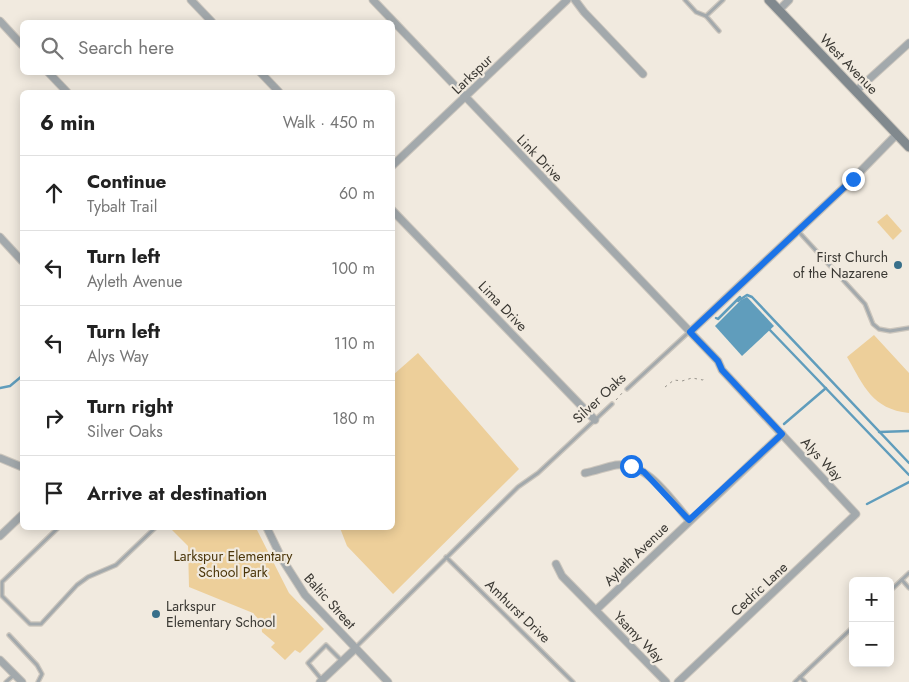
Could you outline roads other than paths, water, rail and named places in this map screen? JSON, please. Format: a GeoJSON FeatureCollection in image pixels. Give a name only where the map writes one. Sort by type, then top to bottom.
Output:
{"type":"FeatureCollection","features":[{"type":"Feature","properties":{"kind":"main road","name":"West Avenue"},"geometry":{"type":"LineString","coordinates":[[769,0],[909,147]]}},
{"type":"Feature","properties":{"kind":"street"},"geometry":{"type":"LineString","coordinates":[[191,0],[210,20]]}},
{"type":"Feature","properties":{"kind":"street","name":"Link Drive"},"geometry":{"type":"LineString","coordinates":[[373,0],[392,20]]}},
{"type":"Feature","properties":{"kind":"street","name":"Larkspur"},"geometry":{"type":"LineString","coordinates":[[395,163],[567,0]]}},
{"type":"Feature","properties":{"kind":"street"},"geometry":{"type":"LineString","coordinates":[[575,0],[643,74]]}},
{"type":"Feature","properties":{"kind":"street"},"geometry":{"type":"LineString","coordinates":[[779,10],[789,0]]}},
{"type":"Feature","properties":{"kind":"street"},"geometry":{"type":"LineString","coordinates":[[0,22],[20,43]]}},
{"type":"Feature","properties":{"kind":"street","name":"Link Drive"},"geometry":{"type":"LineString","coordinates":[[395,23],[690,332]]}},
{"type":"Feature","properties":{"kind":"street"},"geometry":{"type":"LineString","coordinates":[[856,91],[909,43]]}},
{"type":"Feature","properties":{"kind":"street"},"geometry":{"type":"LineString","coordinates":[[51,75],[65,90]]}},
{"type":"Feature","properties":{"kind":"street"},"geometry":{"type":"LineString","coordinates":[[263,75],[277,90]]}},
{"type":"Feature","properties":{"kind":"street","name":"Silver Oaks"},"geometry":{"type":"LineString","coordinates":[[690,332],[796,230],[853,179],[897,134]]}},
{"type":"Feature","properties":{"kind":"street","name":"Lima Drive"},"geometry":{"type":"LineString","coordinates":[[395,213],[595,420]]}},
{"type":"Feature","properties":{"kind":"street"},"geometry":{"type":"LineString","coordinates":[[0,237],[20,259]]}},
{"type":"Feature","properties":{"kind":"street","name":"Alys Way"},"geometry":{"type":"LineString","coordinates":[[690,332],[718,361],[722,370],[856,514]]}},
{"type":"Feature","properties":{"kind":"street","name":"Ayleth Avenue"},"geometry":{"type":"LineString","coordinates":[[596,610],[782,434]]}},
{"type":"Feature","properties":{"kind":"street"},"geometry":{"type":"LineString","coordinates":[[0,458],[20,466]]}},
{"type":"Feature","properties":{"kind":"street"},"geometry":{"type":"LineString","coordinates":[[585,473],[617,465],[631,466],[644,472],[689,520]]}},
{"type":"Feature","properties":{"kind":"street","name":"Cedric Lane"},"geometry":{"type":"LineString","coordinates":[[678,682],[856,514]]}},
{"type":"Feature","properties":{"kind":"street"},"geometry":{"type":"LineString","coordinates":[[0,536],[20,517]]}},
{"type":"Feature","properties":{"kind":"street","name":"Baltic Street"},"geometry":{"type":"LineString","coordinates":[[268,530],[282,559],[305,595],[388,682]]}},
{"type":"Feature","properties":{"kind":"street","name":"Ysamy Way"},"geometry":{"type":"LineString","coordinates":[[556,564],[562,576],[666,682]]}},
{"type":"Feature","properties":{"kind":"street","name":"Silver Oaks"},"geometry":{"type":"LineString","coordinates":[[321,681],[356,648]]}},
{"type":"Feature","properties":{"kind":"street"},"geometry":{"type":"LineString","coordinates":[[0,660],[22,682]]}},
{"type":"Feature","properties":{"kind":"lane"},"geometry":{"type":"LineString","coordinates":[[685,0],[696,12],[706,16],[719,31]]}},
{"type":"Feature","properties":{"kind":"lane"},"geometry":{"type":"LineString","coordinates":[[706,16],[723,0]]}},
{"type":"Feature","properties":{"kind":"lane"},"geometry":{"type":"LineString","coordinates":[[796,230],[865,304],[873,324],[878,329],[890,331],[909,328]]}},
{"type":"Feature","properties":{"kind":"lane","name":"Silver Oaks"},"geometry":{"type":"LineString","coordinates":[[627,389],[690,332]]}},
{"type":"Feature","properties":{"kind":"lane","name":"Silver Oaks"},"geometry":{"type":"LineString","coordinates":[[356,648],[518,487],[538,472],[612,404]]}},
{"type":"Feature","properties":{"kind":"lane"},"geometry":{"type":"LineString","coordinates":[[56,530],[2,582],[2,596],[30,624],[41,624],[77,585],[88,576],[116,565],[153,530]]}},
{"type":"Feature","properties":{"kind":"lane","name":"Amhurst Drive"},"geometry":{"type":"LineString","coordinates":[[446,557],[573,682]]}},
{"type":"Feature","properties":{"kind":"lane"},"geometry":{"type":"LineString","coordinates":[[894,587],[909,573]]}},
{"type":"Feature","properties":{"kind":"lane"},"geometry":{"type":"LineString","coordinates":[[902,580],[909,588]]}},
{"type":"Feature","properties":{"kind":"lane"},"geometry":{"type":"LineString","coordinates":[[795,682],[849,631]]}},
{"type":"Feature","properties":{"kind":"lane"},"geometry":{"type":"LineString","coordinates":[[8,636],[37,665],[42,674],[38,682]]}},
{"type":"Feature","properties":{"kind":"lane"},"geometry":{"type":"LineString","coordinates":[[321,681],[308,663],[326,645],[341,661]]}},
{"type":"Feature","properties":{"kind":"lane"},"geometry":{"type":"LineString","coordinates":[[6,682],[14,675]]}},
{"type":"Feature","properties":{"kind":"lane"},"geometry":{"type":"LineString","coordinates":[[800,677],[804,682]]}},
{"type":"Feature","properties":{"kind":"water"},"geometry":{"type":"Polygon","coordinates":[[[747,297],[774,326],[742,356],[715,326],[741,300],[747,297]]]}},
{"type":"Feature","properties":{"kind":"waterway"},"geometry":{"type":"LineString","coordinates":[[716,318],[718,319],[740,297],[738,301],[747,295],[752,297],[909,463]]}},
{"type":"Feature","properties":{"kind":"waterway"},"geometry":{"type":"LineString","coordinates":[[768,328],[909,475]]}},
{"type":"Feature","properties":{"kind":"waterway"},"geometry":{"type":"LineString","coordinates":[[0,388],[10,386],[20,378]]}},
{"type":"Feature","properties":{"kind":"waterway"},"geometry":{"type":"LineString","coordinates":[[784,424],[826,388]]}},
{"type":"Feature","properties":{"kind":"waterway"},"geometry":{"type":"LineString","coordinates":[[879,432],[909,431]]}},
{"type":"Feature","properties":{"kind":"waterway"},"geometry":{"type":"LineString","coordinates":[[867,504],[909,482]]}},
{"type":"Feature","properties":{"kind":"place","name":"First Church of the Nazarene"},"geometry":{"type":"Point","coordinates":[898,265]}},
{"type":"Feature","properties":{"kind":"place","name":"Larkspur Elementary School"},"geometry":{"type":"Point","coordinates":[156,614]}},
{"type":"Feature","properties":{"kind":"park label","name":"Larkspur Elementary School Park"},"geometry":{"type":"Point","coordinates":[233,564]}}]}
